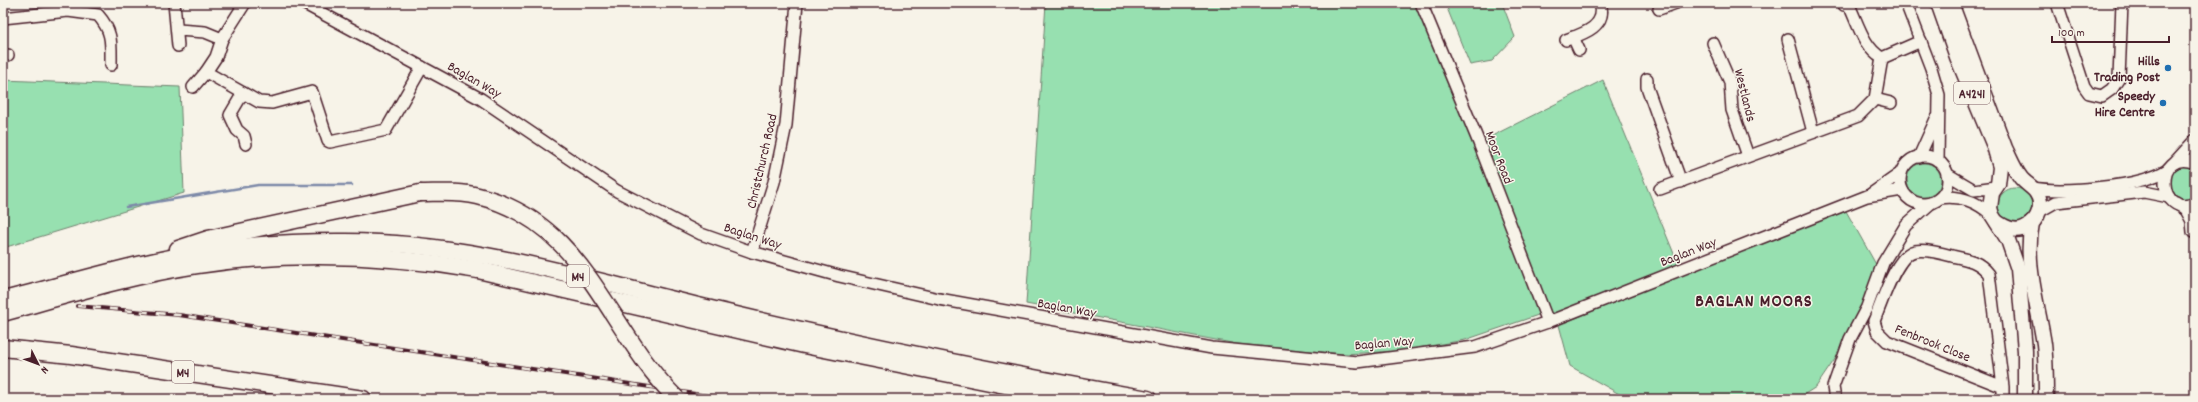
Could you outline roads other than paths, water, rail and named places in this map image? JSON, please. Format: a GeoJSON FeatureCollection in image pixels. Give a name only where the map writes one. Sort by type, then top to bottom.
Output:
{"type":"FeatureCollection","features":[{"type":"Feature","properties":{"kind":"highway","name":"M4"},"geometry":{"type":"LineString","coordinates":[[110,272],[208,239],[420,193],[476,195],[522,213],[545,229],[569,252],[590,278],[636,350],[663,385],[677,399]]}},
{"type":"Feature","properties":{"kind":"highway","name":"M4"},"geometry":{"type":"LineString","coordinates":[[3,300],[110,272],[196,253],[291,243],[339,242],[434,247],[528,264],[712,309],[898,351],[1148,399]]}},
{"type":"Feature","properties":{"kind":"highway","name":"M4"},"geometry":{"type":"LineString","coordinates":[[3,313],[113,283],[197,266],[291,256],[386,258],[432,262],[478,270],[804,345],[1076,399]]}},
{"type":"Feature","properties":{"kind":"highway","name":"M4"},"geometry":{"type":"LineString","coordinates":[[3,348],[79,356],[363,399]]}},
{"type":"Feature","properties":{"kind":"main road","name":"A4241"},"geometry":{"type":"LineString","coordinates":[[1938,3],[1957,57],[1994,146],[2000,167],[1996,187],[1990,200],[1994,218],[2011,247],[2018,269],[2025,351],[2025,399]]}},
{"type":"Feature","properties":{"kind":"main road","name":"A4241"},"geometry":{"type":"LineString","coordinates":[[1951,3],[2005,148],[2022,180],[2032,188],[2039,197],[2040,211]]}},
{"type":"Feature","properties":{"kind":"main road"},"geometry":{"type":"LineString","coordinates":[[2040,211],[2032,223],[2028,242],[2030,265],[2044,345],[2046,399]]}},
{"type":"Feature","properties":{"kind":"main road"},"geometry":{"type":"LineString","coordinates":[[1994,218],[2005,228],[2014,230],[2024,228],[2032,223]]}},
{"type":"Feature","properties":{"kind":"street"},"geometry":{"type":"LineString","coordinates":[[174,3],[178,30],[178,46]]}},
{"type":"Feature","properties":{"kind":"street"},"geometry":{"type":"LineString","coordinates":[[194,87],[216,57],[222,39],[245,3]]}},
{"type":"Feature","properties":{"kind":"street","name":"Baglan Way"},"geometry":{"type":"LineString","coordinates":[[303,3],[488,103],[617,191],[701,234],[752,252],[839,276],[947,300],[1212,348],[1357,362],[1475,347],[1548,322],[1867,196],[1902,190]]}},
{"type":"Feature","properties":{"kind":"street","name":"Christchurch Road"},"geometry":{"type":"LineString","coordinates":[[752,252],[774,182],[786,125],[797,3]]}},
{"type":"Feature","properties":{"kind":"street","name":"Moor Road"},"geometry":{"type":"LineString","coordinates":[[1421,3],[1479,143],[1548,322]]}},
{"type":"Feature","properties":{"kind":"street"},"geometry":{"type":"LineString","coordinates":[[1579,50],[1570,39],[1594,29],[1599,21],[1602,10],[1600,3]]}},
{"type":"Feature","properties":{"kind":"street"},"geometry":{"type":"LineString","coordinates":[[1663,6],[1676,3]]}},
{"type":"Feature","properties":{"kind":"street"},"geometry":{"type":"LineString","coordinates":[[1906,3],[1921,41],[1939,95],[1938,161]]}},
{"type":"Feature","properties":{"kind":"street"},"geometry":{"type":"LineString","coordinates":[[2057,3],[2084,86],[2089,93],[2102,96],[2112,89],[2119,78],[2122,3]]}},
{"type":"Feature","properties":{"kind":"street"},"geometry":{"type":"LineString","coordinates":[[1844,5],[1849,6],[1868,46],[1875,54],[1882,58]]}},
{"type":"Feature","properties":{"kind":"street"},"geometry":{"type":"LineString","coordinates":[[3,18],[68,11],[98,15],[108,27],[111,40],[108,61]]}},
{"type":"Feature","properties":{"kind":"street"},"geometry":{"type":"LineString","coordinates":[[178,30],[205,32],[222,39]]}},
{"type":"Feature","properties":{"kind":"street"},"geometry":{"type":"LineString","coordinates":[[1788,38],[1813,132]]}},
{"type":"Feature","properties":{"kind":"street"},"geometry":{"type":"LineString","coordinates":[[1882,58],[1921,41]]}},
{"type":"Feature","properties":{"kind":"street","name":"Westlands"},"geometry":{"type":"LineString","coordinates":[[1713,43],[1730,82],[1732,110],[1748,156]]}},
{"type":"Feature","properties":{"kind":"street"},"geometry":{"type":"LineString","coordinates":[[1660,189],[1858,116],[1875,99],[1882,58]]}},
{"type":"Feature","properties":{"kind":"street"},"geometry":{"type":"LineString","coordinates":[[206,72],[259,102],[272,103],[312,92],[328,141],[335,141],[386,130],[422,67]]}},
{"type":"Feature","properties":{"kind":"street"},"geometry":{"type":"LineString","coordinates":[[1647,79],[1647,87],[1681,182]]}},
{"type":"Feature","properties":{"kind":"street"},"geometry":{"type":"LineString","coordinates":[[243,93],[230,115],[237,130],[244,136],[246,144]]}},
{"type":"Feature","properties":{"kind":"street"},"geometry":{"type":"LineString","coordinates":[[1875,99],[1891,103]]}},
{"type":"Feature","properties":{"kind":"street"},"geometry":{"type":"LineString","coordinates":[[1919,157],[1938,114]]}},
{"type":"Feature","properties":{"kind":"street"},"geometry":{"type":"LineString","coordinates":[[2195,140],[2170,168],[2164,184],[2172,200],[2186,210],[2192,227],[2195,209]]}},
{"type":"Feature","properties":{"kind":"street"},"geometry":{"type":"LineString","coordinates":[[1994,218],[1982,206],[1952,196],[1924,204],[1911,200],[1902,190],[1901,173],[1908,163],[1919,157],[1926,156],[1938,161],[1947,174],[1974,190],[1996,187]]}},
{"type":"Feature","properties":{"kind":"street"},"geometry":{"type":"LineString","coordinates":[[2032,188],[2052,191],[2070,190],[2143,181],[2156,178],[2180,161],[2195,163]]}},
{"type":"Feature","properties":{"kind":"street","name":"Baglan Way"},"geometry":{"type":"LineString","coordinates":[[1867,196],[1901,173]]}},
{"type":"Feature","properties":{"kind":"street"},"geometry":{"type":"LineString","coordinates":[[1835,399],[1833,387],[1850,339],[1866,307],[1883,263],[1906,225],[1935,200],[1947,187],[1947,174]]}},
{"type":"Feature","properties":{"kind":"street"},"geometry":{"type":"LineString","coordinates":[[2040,211],[2056,202],[2144,192],[2184,205],[2195,202]]}},
{"type":"Feature","properties":{"kind":"street"},"geometry":{"type":"LineString","coordinates":[[1906,225],[1911,200]]}},
{"type":"Feature","properties":{"kind":"street","name":"Fenbrook Close"},"geometry":{"type":"LineString","coordinates":[[2003,387],[1887,341],[1877,330],[1874,321],[1900,261],[1911,252],[1925,251],[1975,261],[1989,274],[2003,387],[2003,399]]}},
{"type":"Feature","properties":{"kind":"waterway"},"geometry":{"type":"LineString","coordinates":[[126,207],[258,185],[352,185]]}},
{"type":"Feature","properties":{"kind":"railway"},"geometry":{"type":"LineString","coordinates":[[77,306],[179,315],[728,399]]}},
{"type":"Feature","properties":{"kind":"place","name":"Hills Trading Post"},"geometry":{"type":"Point","coordinates":[2168,68]}},
{"type":"Feature","properties":{"kind":"place","name":"Speedy Hire Centre"},"geometry":{"type":"Point","coordinates":[2163,103]}},
{"type":"Feature","properties":{"kind":"district","name":"BAGLAN MOORS"},"geometry":{"type":"Point","coordinates":[1754,300]}}]}
